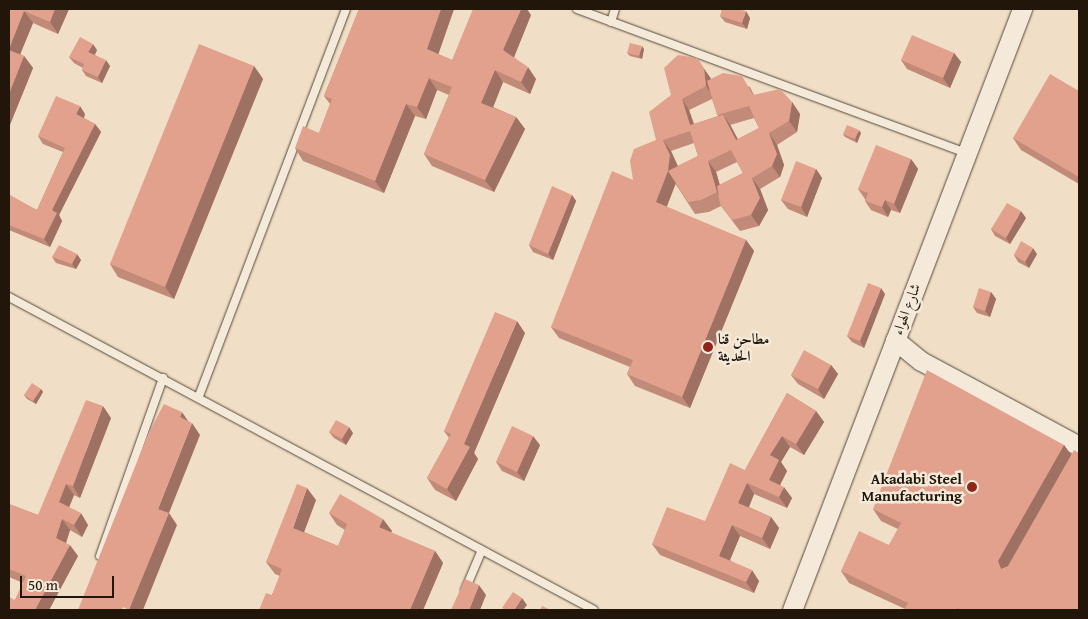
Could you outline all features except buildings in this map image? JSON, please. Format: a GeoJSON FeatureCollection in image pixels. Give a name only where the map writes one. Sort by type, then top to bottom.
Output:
{"type":"FeatureCollection","features":[{"type":"Feature","properties":{"kind":"street","name":"شارع الهواء"},"geometry":{"type":"LineString","coordinates":[[793,610],[1022,9]]}},
{"type":"Feature","properties":{"kind":"street"},"geometry":{"type":"LineString","coordinates":[[895,340],[921,361],[1079,446]]}},
{"type":"Feature","properties":{"kind":"lane"},"geometry":{"type":"LineString","coordinates":[[199,396],[346,9]]}},
{"type":"Feature","properties":{"kind":"lane"},"geometry":{"type":"LineString","coordinates":[[577,9],[967,153]]}},
{"type":"Feature","properties":{"kind":"lane"},"geometry":{"type":"LineString","coordinates":[[611,22],[615,9]]}},
{"type":"Feature","properties":{"kind":"lane"},"geometry":{"type":"LineString","coordinates":[[9,297],[199,396],[594,610]]}},
{"type":"Feature","properties":{"kind":"lane"},"geometry":{"type":"LineString","coordinates":[[97,564],[163,378]]}},
{"type":"Feature","properties":{"kind":"lane"},"geometry":{"type":"LineString","coordinates":[[460,602],[482,550]]}},
{"type":"Feature","properties":{"kind":"place","name":"مطاحن قنا الحديثة"},"geometry":{"type":"Point","coordinates":[708,347]}},
{"type":"Feature","properties":{"kind":"place","name":"Akadabi Steel Manufacturing"},"geometry":{"type":"Point","coordinates":[972,487]}}]}
